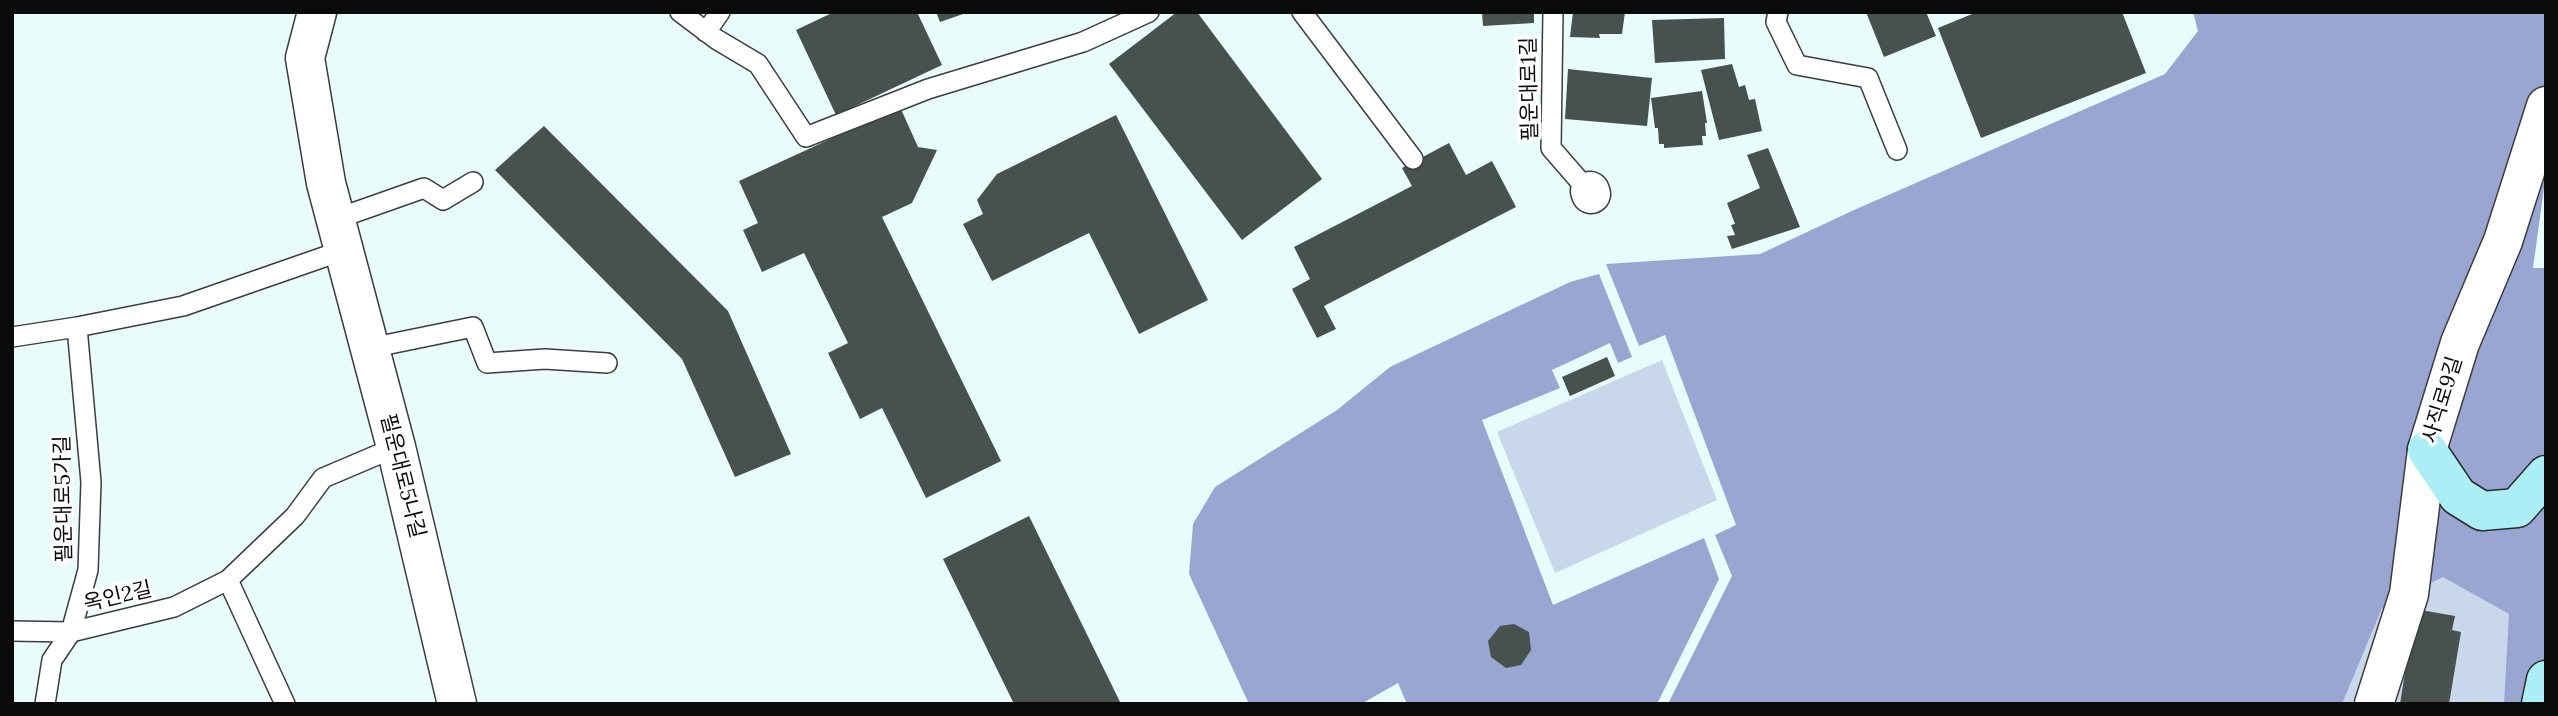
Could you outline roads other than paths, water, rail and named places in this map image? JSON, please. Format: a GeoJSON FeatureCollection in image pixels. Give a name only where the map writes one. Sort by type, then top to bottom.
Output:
{"type":"FeatureCollection","features":[{"type":"Feature","properties":{"kind":"street","name":"필운대로5나길"},"geometry":{"type":"LineString","coordinates":[[317,12],[305,58],[326,183],[396,447],[457,704]]}},
{"type":"Feature","properties":{"kind":"street","name":"사직로9길"},"geometry":{"type":"LineString","coordinates":[[2375,704],[2409,594],[2427,450],[2460,343],[2503,241],[2546,106]]}},
{"type":"Feature","properties":{"kind":"street"},"geometry":{"type":"LineString","coordinates":[[2427,450],[2458,496],[2482,511],[2517,508],[2546,475]]}},
{"type":"Feature","properties":{"kind":"street"},"geometry":{"type":"LineString","coordinates":[[2541,704],[2546,680]]}},
{"type":"Feature","properties":{"kind":"lane"},"geometry":{"type":"LineString","coordinates":[[680,12],[706,32],[758,64],[806,137],[928,89],[1083,42],[1149,12]]}},
{"type":"Feature","properties":{"kind":"lane"},"geometry":{"type":"LineString","coordinates":[[706,32],[720,12]]}},
{"type":"Feature","properties":{"kind":"lane"},"geometry":{"type":"LineString","coordinates":[[1302,12],[1413,159]]}},
{"type":"Feature","properties":{"kind":"lane","name":"필운대로1길"},"geometry":{"type":"LineString","coordinates":[[1553,12],[1551,148],[1590,193]]}},
{"type":"Feature","properties":{"kind":"lane"},"geometry":{"type":"LineString","coordinates":[[1778,12],[1776,22],[1797,65],[1868,78],[1897,150]]}},
{"type":"Feature","properties":{"kind":"lane"},"geometry":{"type":"LineString","coordinates":[[12,337],[183,306],[340,235],[424,188],[443,200],[472,182]]}},
{"type":"Feature","properties":{"kind":"lane","name":"필운대로5가길"},"geometry":{"type":"LineString","coordinates":[[44,704],[52,660],[71,632],[88,570],[91,482],[77,327]]}},
{"type":"Feature","properties":{"kind":"lane"},"geometry":{"type":"LineString","coordinates":[[370,348],[473,327],[487,363],[545,359],[607,363]]}},
{"type":"Feature","properties":{"kind":"lane","name":"옥인2길"},"geometry":{"type":"LineString","coordinates":[[12,631],[71,632],[174,607],[228,580],[295,516],[323,478],[396,447]]}},
{"type":"Feature","properties":{"kind":"lane"},"geometry":{"type":"LineString","coordinates":[[228,580],[285,704]]}}]}
